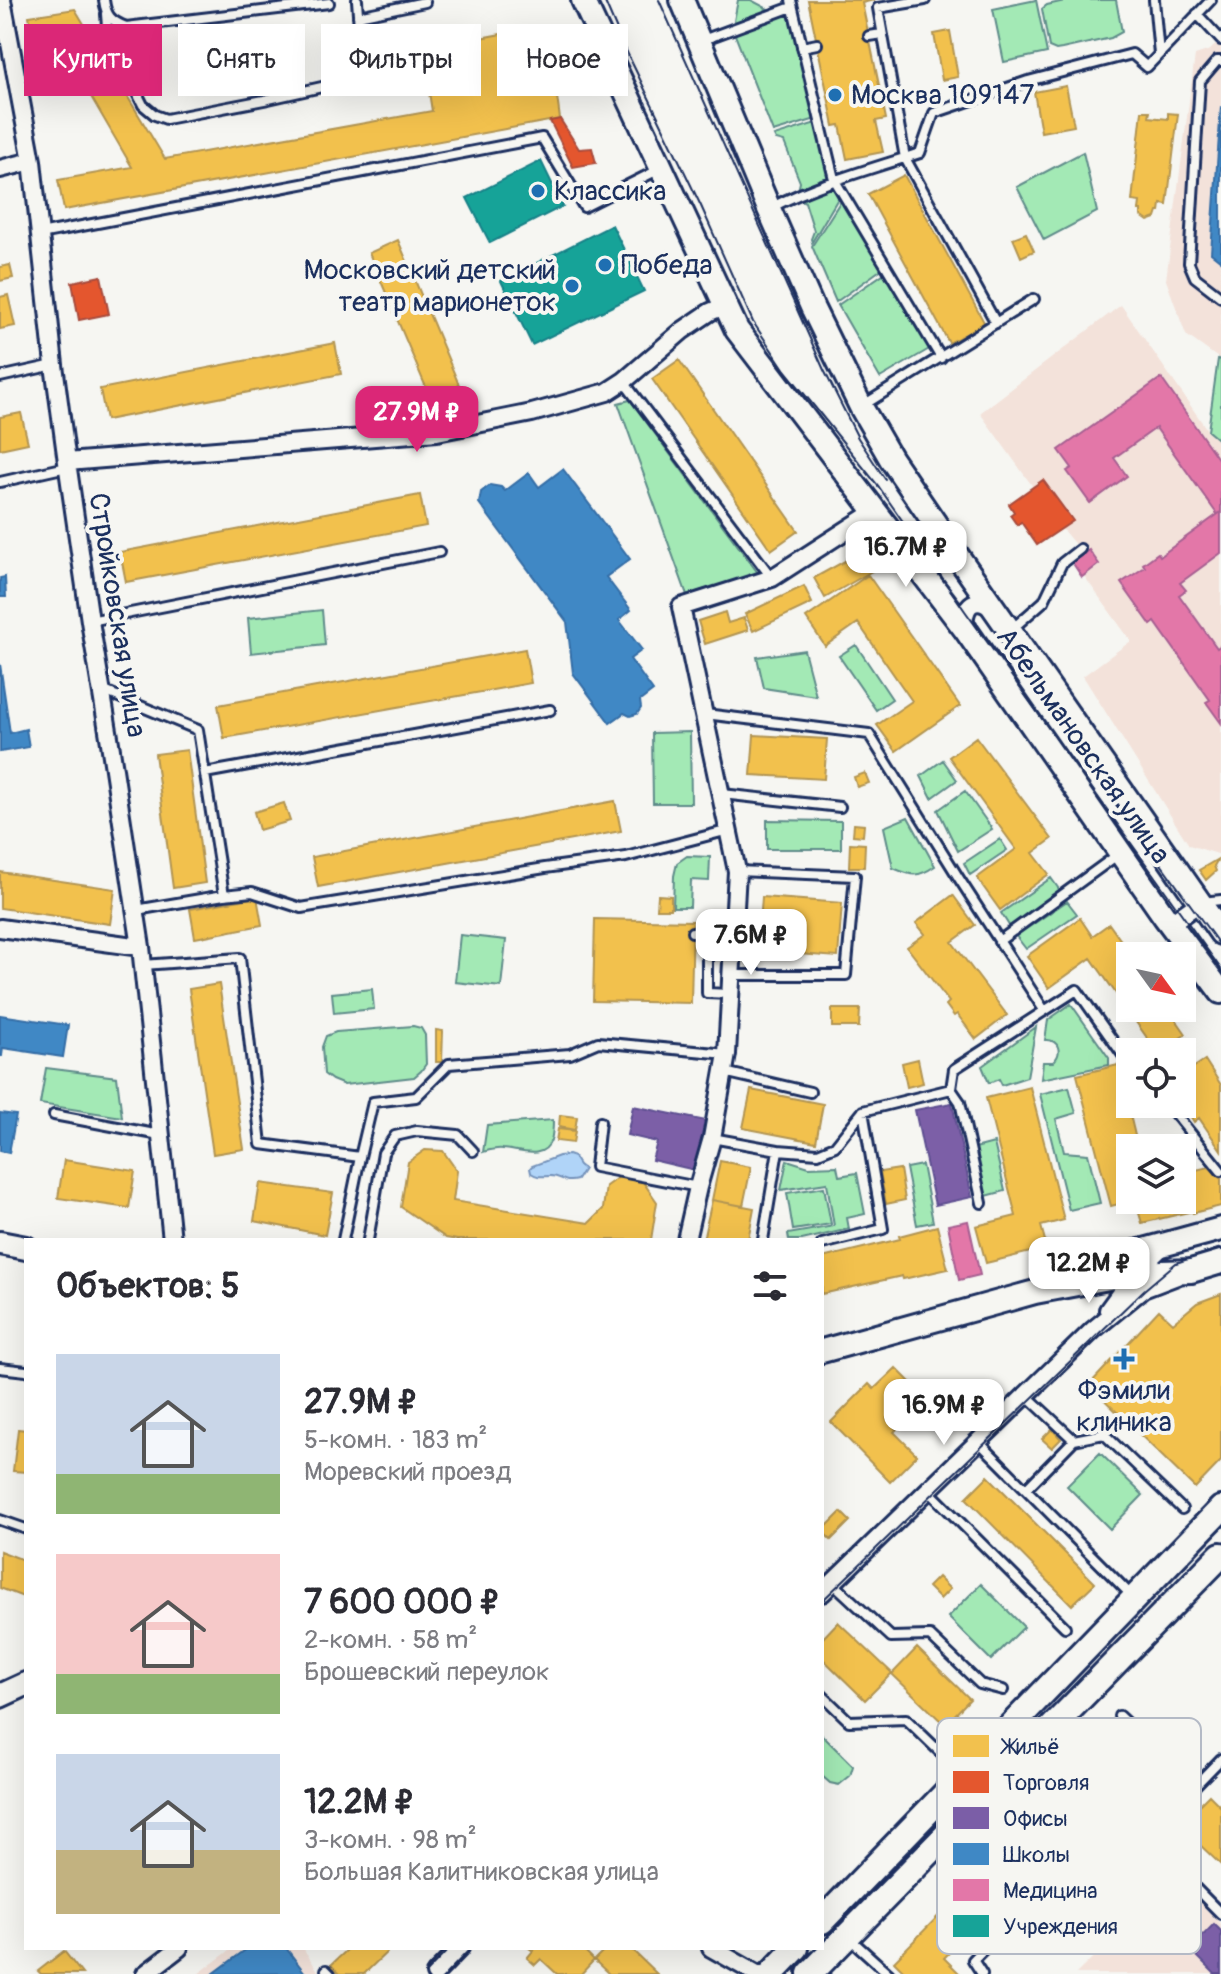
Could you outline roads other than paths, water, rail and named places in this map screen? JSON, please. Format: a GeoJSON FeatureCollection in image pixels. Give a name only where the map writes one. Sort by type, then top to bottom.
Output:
{"type":"FeatureCollection","features":[{"type":"Feature","properties":{"kind":"main road","name":"Абельмановская улица"},"geometry":{"type":"LineString","coordinates":[[583,0],[724,306],[745,341],[965,629],[1221,992]]}},
{"type":"Feature","properties":{"kind":"main road","name":"Абельмановская улица"},"geometry":{"type":"LineString","coordinates":[[682,0],[813,309],[861,407],[891,459],[993,609],[1210,901],[1221,933]]}},
{"type":"Feature","properties":{"kind":"main road"},"geometry":{"type":"LineString","coordinates":[[1124,1272],[1165,1244],[1221,1229]]}},
{"type":"Feature","properties":{"kind":"main road"},"geometry":{"type":"LineString","coordinates":[[0,1243],[24,1248]]}},
{"type":"Feature","properties":{"kind":"main road"},"geometry":{"type":"LineString","coordinates":[[1035,1292],[1100,1262],[1124,1272]]}},
{"type":"Feature","properties":{"kind":"main road"},"geometry":{"type":"LineString","coordinates":[[824,1350],[1035,1292],[1124,1272],[1191,1271],[1221,1262]]}},
{"type":"Feature","properties":{"kind":"main road"},"geometry":{"type":"LineString","coordinates":[[1018,1718],[1221,1509]]}},
{"type":"Feature","properties":{"kind":"main road"},"geometry":{"type":"LineString","coordinates":[[1061,1718],[1221,1555]]}},
{"type":"Feature","properties":{"kind":"main road"},"geometry":{"type":"LineString","coordinates":[[0,1696],[24,1685]]}},
{"type":"Feature","properties":{"kind":"main road"},"geometry":{"type":"LineString","coordinates":[[824,1919],[937,1802]]}},
{"type":"Feature","properties":{"kind":"main road"},"geometry":{"type":"LineString","coordinates":[[810,1974],[937,1844]]}},
{"type":"Feature","properties":{"kind":"main road"},"geometry":{"type":"LineString","coordinates":[[771,1974],[794,1950]]}},
{"type":"Feature","properties":{"kind":"street","name":"Стройковская улица"},"geometry":{"type":"LineString","coordinates":[[2,0],[32,161],[54,365],[141,947],[172,1238]]}},
{"type":"Feature","properties":{"kind":"street"},"geometry":{"type":"LineString","coordinates":[[0,169],[32,161]]}},
{"type":"Feature","properties":{"kind":"street"},"geometry":{"type":"LineString","coordinates":[[68,464],[437,432],[532,413],[607,392],[682,331],[724,306]]}},
{"type":"Feature","properties":{"kind":"street"},"geometry":{"type":"LineString","coordinates":[[686,1238],[712,1138],[727,1054],[737,871],[681,607],[772,578],[876,511]]}},
{"type":"Feature","properties":{"kind":"street"},"geometry":{"type":"LineString","coordinates":[[965,629],[964,617],[968,607],[979,602],[993,609]]}},
{"type":"Feature","properties":{"kind":"street"},"geometry":{"type":"LineString","coordinates":[[1171,923],[1210,901]]}},
{"type":"Feature","properties":{"kind":"street"},"geometry":{"type":"LineString","coordinates":[[0,928],[141,947]]}},
{"type":"Feature","properties":{"kind":"street"},"geometry":{"type":"LineString","coordinates":[[828,1588],[1093,1330],[1143,1289],[1191,1271]]}},
{"type":"Feature","properties":{"kind":"street"},"geometry":{"type":"LineString","coordinates":[[1124,1272],[1127,1302]]}},
{"type":"Feature","properties":{"kind":"street"},"geometry":{"type":"LineString","coordinates":[[1093,1330],[1104,1316],[1124,1272]]}},
{"type":"Feature","properties":{"kind":"street"},"geometry":{"type":"LineString","coordinates":[[1082,1283],[1098,1292],[1105,1302],[1104,1316]]}},
{"type":"Feature","properties":{"kind":"street"},"geometry":{"type":"LineString","coordinates":[[145,1974],[176,1950]]}},
{"type":"Feature","properties":{"kind":"street"},"geometry":{"type":"LineString","coordinates":[[435,1974],[458,1950]]}},
{"type":"Feature","properties":{"kind":"street"},"geometry":{"type":"LineString","coordinates":[[715,1950],[757,1974]]}},
{"type":"Feature","properties":{"kind":"lane"},"geometry":{"type":"LineString","coordinates":[[104,0],[113,45],[143,105],[166,119],[344,82],[357,71],[361,55],[357,0]]}},
{"type":"Feature","properties":{"kind":"lane"},"geometry":{"type":"LineString","coordinates":[[925,0],[878,8],[905,158],[996,323]]}},
{"type":"Feature","properties":{"kind":"lane"},"geometry":{"type":"LineString","coordinates":[[1154,0],[1159,54]]}},
{"type":"Feature","properties":{"kind":"lane"},"geometry":{"type":"LineString","coordinates":[[769,209],[834,179],[920,153],[934,113],[1028,81],[1132,54],[1147,67],[1211,0]]}},
{"type":"Feature","properties":{"kind":"lane"},"geometry":{"type":"LineString","coordinates":[[358,16],[425,2]]}},
{"type":"Feature","properties":{"kind":"lane"},"geometry":{"type":"LineString","coordinates":[[106,14],[115,23],[126,27],[329,3]]}},
{"type":"Feature","properties":{"kind":"lane"},"geometry":{"type":"LineString","coordinates":[[700,41],[792,4],[834,179],[941,358]]}},
{"type":"Feature","properties":{"kind":"lane"},"geometry":{"type":"LineString","coordinates":[[1197,14],[1221,40]]}},
{"type":"Feature","properties":{"kind":"lane"},"geometry":{"type":"LineString","coordinates":[[869,36],[882,34]]}},
{"type":"Feature","properties":{"kind":"lane"},"geometry":{"type":"LineString","coordinates":[[802,47],[817,44]]}},
{"type":"Feature","properties":{"kind":"lane"},"geometry":{"type":"LineString","coordinates":[[1221,61],[1217,61],[1200,81],[1189,263],[1195,277],[1221,297]]}},
{"type":"Feature","properties":{"kind":"lane"},"geometry":{"type":"LineString","coordinates":[[40,234],[542,138],[584,207],[661,168]]}},
{"type":"Feature","properties":{"kind":"lane"},"geometry":{"type":"LineString","coordinates":[[861,407],[1034,299]]}},
{"type":"Feature","properties":{"kind":"lane"},"geometry":{"type":"LineString","coordinates":[[0,377],[54,365]]}},
{"type":"Feature","properties":{"kind":"lane"},"geometry":{"type":"LineString","coordinates":[[624,381],[772,578]]}},
{"type":"Feature","properties":{"kind":"lane"},"geometry":{"type":"LineString","coordinates":[[0,482],[68,464]]}},
{"type":"Feature","properties":{"kind":"lane"},"geometry":{"type":"LineString","coordinates":[[1009,631],[1044,601],[1062,563],[1080,549]]}},
{"type":"Feature","properties":{"kind":"lane"},"geometry":{"type":"LineString","coordinates":[[90,621],[439,552]]}},
{"type":"Feature","properties":{"kind":"lane"},"geometry":{"type":"LineString","coordinates":[[101,689],[198,730],[224,895]]}},
{"type":"Feature","properties":{"kind":"lane"},"geometry":{"type":"LineString","coordinates":[[205,773],[550,710]]}},
{"type":"Feature","properties":{"kind":"lane"},"geometry":{"type":"LineString","coordinates":[[705,714],[869,734],[1044,1010]]}},
{"type":"Feature","properties":{"kind":"lane"},"geometry":{"type":"LineString","coordinates":[[722,794],[840,807]]}},
{"type":"Feature","properties":{"kind":"lane"},"geometry":{"type":"LineString","coordinates":[[135,910],[252,892],[301,908],[626,857],[729,830]]}},
{"type":"Feature","properties":{"kind":"lane"},"geometry":{"type":"LineString","coordinates":[[999,941],[1121,853]]}},
{"type":"Feature","properties":{"kind":"lane"},"geometry":{"type":"LineString","coordinates":[[731,975],[846,975],[855,876],[737,871]]}},
{"type":"Feature","properties":{"kind":"lane"},"geometry":{"type":"LineString","coordinates":[[692,932],[734,930]]}},
{"type":"Feature","properties":{"kind":"lane"},"geometry":{"type":"LineString","coordinates":[[707,932],[707,993],[730,994]]}},
{"type":"Feature","properties":{"kind":"lane"},"geometry":{"type":"LineString","coordinates":[[143,965],[240,958],[261,1144],[360,1157]]}},
{"type":"Feature","properties":{"kind":"lane"},"geometry":{"type":"LineString","coordinates":[[982,1203],[960,1102],[951,1089],[954,1069],[1077,990],[1116,1045]]}},
{"type":"Feature","properties":{"kind":"lane"},"geometry":{"type":"LineString","coordinates":[[343,1238],[373,1102],[416,1097],[449,1064],[570,1054],[598,1042],[727,1054]]}},
{"type":"Feature","properties":{"kind":"lane"},"geometry":{"type":"LineString","coordinates":[[724,1072],[810,1092]]}},
{"type":"Feature","properties":{"kind":"lane"},"geometry":{"type":"LineString","coordinates":[[712,1138],[778,1150],[818,1153],[835,1146],[863,1111],[951,1089]]}},
{"type":"Feature","properties":{"kind":"lane"},"geometry":{"type":"LineString","coordinates":[[824,1244],[883,1229],[863,1111]]}},
{"type":"Feature","properties":{"kind":"lane"},"geometry":{"type":"LineString","coordinates":[[54,1115],[161,1135]]}},
{"type":"Feature","properties":{"kind":"lane"},"geometry":{"type":"LineString","coordinates":[[1178,1118],[1221,1171]]}},
{"type":"Feature","properties":{"kind":"lane"},"geometry":{"type":"LineString","coordinates":[[600,1122],[595,1167],[698,1187]]}},
{"type":"Feature","properties":{"kind":"lane"},"geometry":{"type":"LineString","coordinates":[[368,1238],[383,1153],[395,1136],[417,1131],[458,1135],[473,1151]]}},
{"type":"Feature","properties":{"kind":"lane"},"geometry":{"type":"LineString","coordinates":[[763,1238],[778,1150]]}},
{"type":"Feature","properties":{"kind":"lane"},"geometry":{"type":"LineString","coordinates":[[0,1368],[24,1371]]}},
{"type":"Feature","properties":{"kind":"lane"},"geometry":{"type":"LineString","coordinates":[[1026,1395],[1074,1440]]}},
{"type":"Feature","properties":{"kind":"lane"},"geometry":{"type":"LineString","coordinates":[[1026,1489],[1074,1440],[1104,1434],[1182,1509]]}},
{"type":"Feature","properties":{"kind":"lane"},"geometry":{"type":"LineString","coordinates":[[978,1441],[1134,1598]]}},
{"type":"Feature","properties":{"kind":"lane"},"geometry":{"type":"LineString","coordinates":[[928,1490],[1065,1627]]}},
{"type":"Feature","properties":{"kind":"lane"},"geometry":{"type":"LineString","coordinates":[[0,1520],[24,1528]]}},
{"type":"Feature","properties":{"kind":"lane"},"geometry":{"type":"LineString","coordinates":[[828,1588],[891,1637],[930,1636],[980,1684],[1003,1690]]}},
{"type":"Feature","properties":{"kind":"lane"},"geometry":{"type":"LineString","coordinates":[[824,1697],[849,1721],[906,1719],[937,1749]]}},
{"type":"Feature","properties":{"kind":"lane"},"geometry":{"type":"LineString","coordinates":[[1201,1780],[1221,1759]]}},
{"type":"Feature","properties":{"kind":"lane"},"geometry":{"type":"LineString","coordinates":[[1201,1890],[1219,1907]]}},
{"type":"Feature","properties":{"kind":"lane"},"geometry":{"type":"LineString","coordinates":[[847,1936],[889,1974]]}},
{"type":"Feature","properties":{"kind":"lane"},"geometry":{"type":"LineString","coordinates":[[979,1954],[973,1960],[982,1974]]}},
{"type":"Feature","properties":{"kind":"water"},"geometry":{"type":"Polygon","coordinates":[[[568,1155],[574,1157],[584,1169],[577,1180],[531,1173],[532,1166],[568,1155]]]}},
{"type":"Feature","properties":{"kind":"tram line"},"geometry":{"type":"LineString","coordinates":[[604,0],[753,322],[785,370],[879,487],[1221,969]]}},
{"type":"Feature","properties":{"kind":"tram line"},"geometry":{"type":"LineString","coordinates":[[659,0],[824,370],[858,438],[885,479]]}},
{"type":"Feature","properties":{"kind":"tram line"},"geometry":{"type":"LineString","coordinates":[[1029,681],[1221,947]]}},
{"type":"Feature","properties":{"kind":"tram line"},"geometry":{"type":"LineString","coordinates":[[824,1599],[1144,1290],[1176,1263],[1221,1248]]}},
{"type":"Feature","properties":{"kind":"tram line"},"geometry":{"type":"LineString","coordinates":[[425,1974],[448,1950]]}},
{"type":"Feature","properties":{"kind":"tram line"},"geometry":{"type":"LineString","coordinates":[[446,1974],[469,1950]]}},
{"type":"Feature","properties":{"kind":"place","name":"Москва 109147"},"geometry":{"type":"Point","coordinates":[835,95]}},
{"type":"Feature","properties":{"kind":"place","name":"Классика"},"geometry":{"type":"Point","coordinates":[538,191]}},
{"type":"Feature","properties":{"kind":"place","name":"Победа"},"geometry":{"type":"Point","coordinates":[605,265]}},
{"type":"Feature","properties":{"kind":"place","name":"Московский детский театр марионеток"},"geometry":{"type":"Point","coordinates":[572,286]}},
{"type":"Feature","properties":{"kind":"place","name":"Фэмили клиника"},"geometry":{"type":"Point","coordinates":[1124,1359]}}]}
